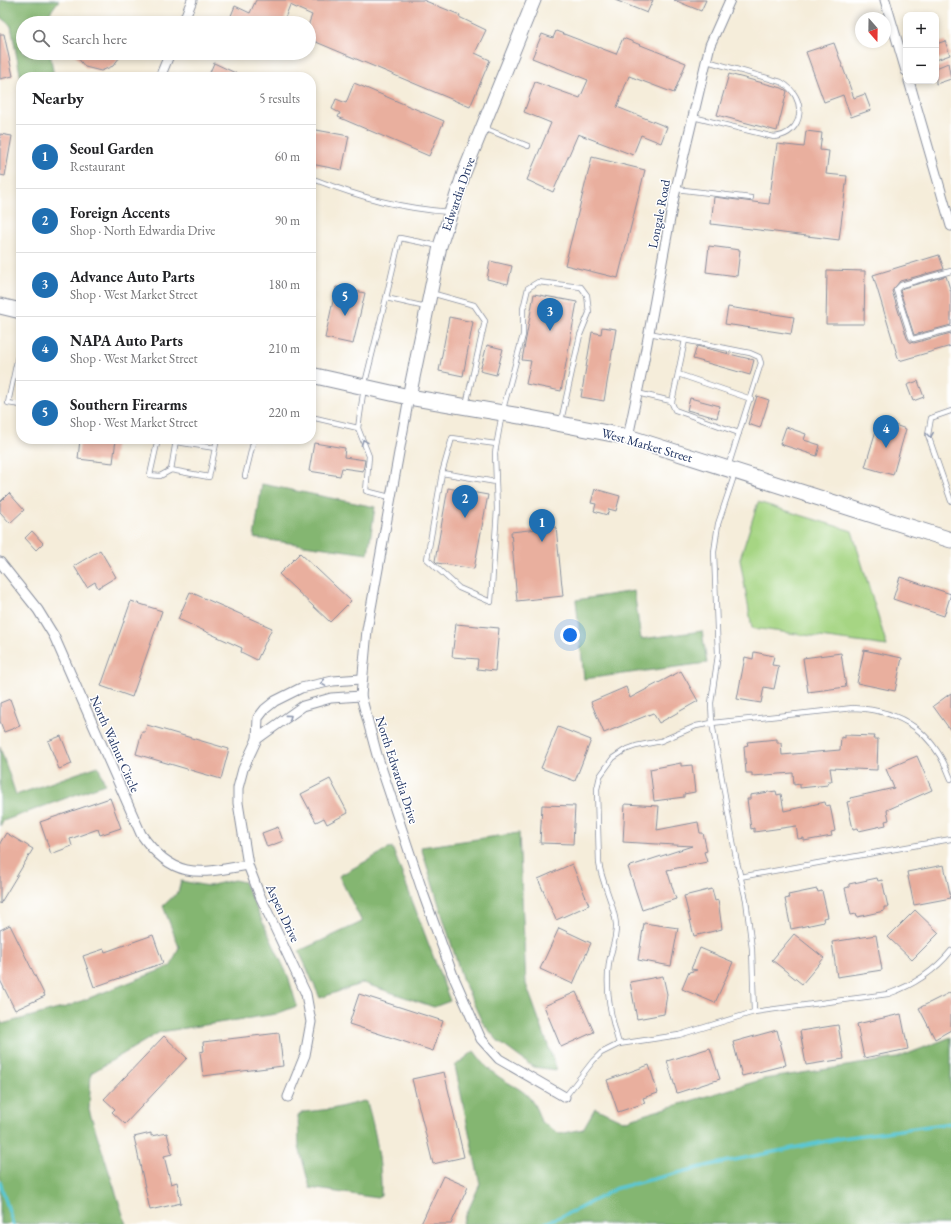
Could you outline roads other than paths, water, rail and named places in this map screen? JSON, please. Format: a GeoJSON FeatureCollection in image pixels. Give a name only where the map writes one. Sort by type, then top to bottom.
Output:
{"type":"FeatureCollection","features":[{"type":"Feature","properties":{"kind":"main road","name":"Edwardia Drive"},"geometry":{"type":"LineString","coordinates":[[409,397],[440,246],[464,173],[534,0]]}},
{"type":"Feature","properties":{"kind":"main road"},"geometry":{"type":"LineString","coordinates":[[0,306],[16,310]]}},
{"type":"Feature","properties":{"kind":"main road","name":"West Market Street"},"geometry":{"type":"LineString","coordinates":[[316,376],[409,397],[628,437],[950,537]]}},
{"type":"Feature","properties":{"kind":"street"},"geometry":{"type":"LineString","coordinates":[[186,16],[192,0]]}},
{"type":"Feature","properties":{"kind":"street","name":"Longale Road"},"geometry":{"type":"LineString","coordinates":[[628,437],[650,333],[676,189],[710,45],[730,0]]}},
{"type":"Feature","properties":{"kind":"street"},"geometry":{"type":"LineString","coordinates":[[885,0],[903,62]]}},
{"type":"Feature","properties":{"kind":"street"},"geometry":{"type":"LineString","coordinates":[[162,72],[167,60]]}},
{"type":"Feature","properties":{"kind":"street"},"geometry":{"type":"LineString","coordinates":[[910,84],[951,226]]}},
{"type":"Feature","properties":{"kind":"street","name":"North Edwardia Drive"},"geometry":{"type":"LineString","coordinates":[[409,397],[367,630],[361,696],[377,755],[424,896],[454,980],[481,1039],[499,1059],[565,1097]]}},
{"type":"Feature","properties":{"kind":"street","name":"North Walnut Circle"},"geometry":{"type":"LineString","coordinates":[[0,562],[38,610],[54,636],[141,834],[148,844],[158,855],[176,868],[208,872],[248,865]]}},
{"type":"Feature","properties":{"kind":"street","name":"Aspen Drive"},"geometry":{"type":"LineString","coordinates":[[288,1097],[306,1049],[311,1022],[306,994],[260,896],[248,865],[238,803],[238,788],[243,769],[257,739],[258,718],[275,701],[300,688],[315,684],[362,679]]}},
{"type":"Feature","properties":{"kind":"street","name":"Aspen Drive"},"geometry":{"type":"LineString","coordinates":[[257,739],[303,706],[331,698],[361,696]]}},
{"type":"Feature","properties":{"kind":"lane"},"geometry":{"type":"LineString","coordinates":[[694,116],[774,137],[782,136],[789,132],[799,116],[799,100],[791,87],[782,82],[707,61]]}},
{"type":"Feature","properties":{"kind":"lane"},"geometry":{"type":"LineString","coordinates":[[482,127],[528,146]]}},
{"type":"Feature","properties":{"kind":"lane"},"geometry":{"type":"LineString","coordinates":[[316,180],[358,196],[412,209],[451,212]]}},
{"type":"Feature","properties":{"kind":"lane"},"geometry":{"type":"LineString","coordinates":[[676,189],[751,198]]}},
{"type":"Feature","properties":{"kind":"lane"},"geometry":{"type":"LineString","coordinates":[[390,497],[366,491],[369,456],[358,428],[364,387],[400,238],[440,246]]}},
{"type":"Feature","properties":{"kind":"lane"},"geometry":{"type":"LineString","coordinates":[[951,271],[902,285],[896,290],[911,337],[913,339],[951,329]]}},
{"type":"Feature","properties":{"kind":"lane"},"geometry":{"type":"LineString","coordinates":[[496,444],[452,438],[442,472],[427,559],[459,588],[491,602],[497,509],[494,453],[496,444],[502,413],[523,335],[523,309],[528,288],[538,282],[582,287],[587,295],[589,313],[580,335],[560,424]]}},
{"type":"Feature","properties":{"kind":"lane"},"geometry":{"type":"LineString","coordinates":[[430,293],[474,305],[485,321],[466,407]]}},
{"type":"Feature","properties":{"kind":"lane"},"geometry":{"type":"LineString","coordinates":[[386,298],[427,307]]}},
{"type":"Feature","properties":{"kind":"lane"},"geometry":{"type":"LineString","coordinates":[[650,333],[750,353],[759,356],[761,363],[739,433],[718,524],[714,552],[718,655],[711,703],[712,723],[740,876],[746,900],[752,949],[754,1012]]}},
{"type":"Feature","properties":{"kind":"lane"},"geometry":{"type":"LineString","coordinates":[[685,340],[672,402],[675,410],[739,433]]}},
{"type":"Feature","properties":{"kind":"lane"},"geometry":{"type":"LineString","coordinates":[[16,365],[8,403],[16,404]]}},
{"type":"Feature","properties":{"kind":"lane"},"geometry":{"type":"LineString","coordinates":[[678,374],[750,399]]}},
{"type":"Feature","properties":{"kind":"lane"},"geometry":{"type":"LineString","coordinates":[[637,393],[672,402]]}},
{"type":"Feature","properties":{"kind":"lane"},"geometry":{"type":"LineString","coordinates":[[951,411],[931,418],[928,435],[951,501]]}},
{"type":"Feature","properties":{"kind":"lane"},"geometry":{"type":"LineString","coordinates":[[316,419],[358,428]]}},
{"type":"Feature","properties":{"kind":"lane"},"geometry":{"type":"LineString","coordinates":[[157,444],[150,475],[160,476],[171,470],[210,477],[216,444]]}},
{"type":"Feature","properties":{"kind":"lane"},"geometry":{"type":"LineString","coordinates":[[171,470],[175,444]]}},
{"type":"Feature","properties":{"kind":"lane"},"geometry":{"type":"LineString","coordinates":[[196,444],[215,448]]}},
{"type":"Feature","properties":{"kind":"lane"},"geometry":{"type":"LineString","coordinates":[[245,476],[253,444]]}},
{"type":"Feature","properties":{"kind":"lane"},"geometry":{"type":"LineString","coordinates":[[442,472],[496,482]]}},
{"type":"Feature","properties":{"kind":"lane"},"geometry":{"type":"LineString","coordinates":[[619,1044],[612,1021],[607,988],[609,962],[616,940],[616,925],[613,906],[600,873],[597,789],[600,776],[613,758],[625,750],[636,746],[661,741],[696,726],[854,708],[875,710],[903,719],[916,727],[929,739],[938,752],[951,779]]}},
{"type":"Feature","properties":{"kind":"lane"},"geometry":{"type":"LineString","coordinates":[[740,876],[951,839]]}},
{"type":"Feature","properties":{"kind":"lane"},"geometry":{"type":"LineString","coordinates":[[565,1097],[601,1053],[619,1044],[679,1035],[754,1012],[888,994],[906,988],[921,979],[940,964],[951,951]]}},
{"type":"Feature","properties":{"kind":"waterway"},"geometry":{"type":"LineString","coordinates":[[543,1224],[578,1209],[617,1188],[710,1165],[842,1138],[951,1123]]}},
{"type":"Feature","properties":{"kind":"waterway"},"geometry":{"type":"LineString","coordinates":[[0,1182],[13,1224]]}},
{"type":"Feature","properties":{"kind":"place","name":"Southern Firearms"},"geometry":{"type":"Point","coordinates":[345,316]}},
{"type":"Feature","properties":{"kind":"place","name":"Advance Auto Parts"},"geometry":{"type":"Point","coordinates":[550,331]}},
{"type":"Feature","properties":{"kind":"place","name":"NAPA Auto Parts"},"geometry":{"type":"Point","coordinates":[886,448]}},
{"type":"Feature","properties":{"kind":"place","name":"Foreign Accents"},"geometry":{"type":"Point","coordinates":[465,518]}},
{"type":"Feature","properties":{"kind":"place","name":"Seoul Garden"},"geometry":{"type":"Point","coordinates":[542,542]}}]}
